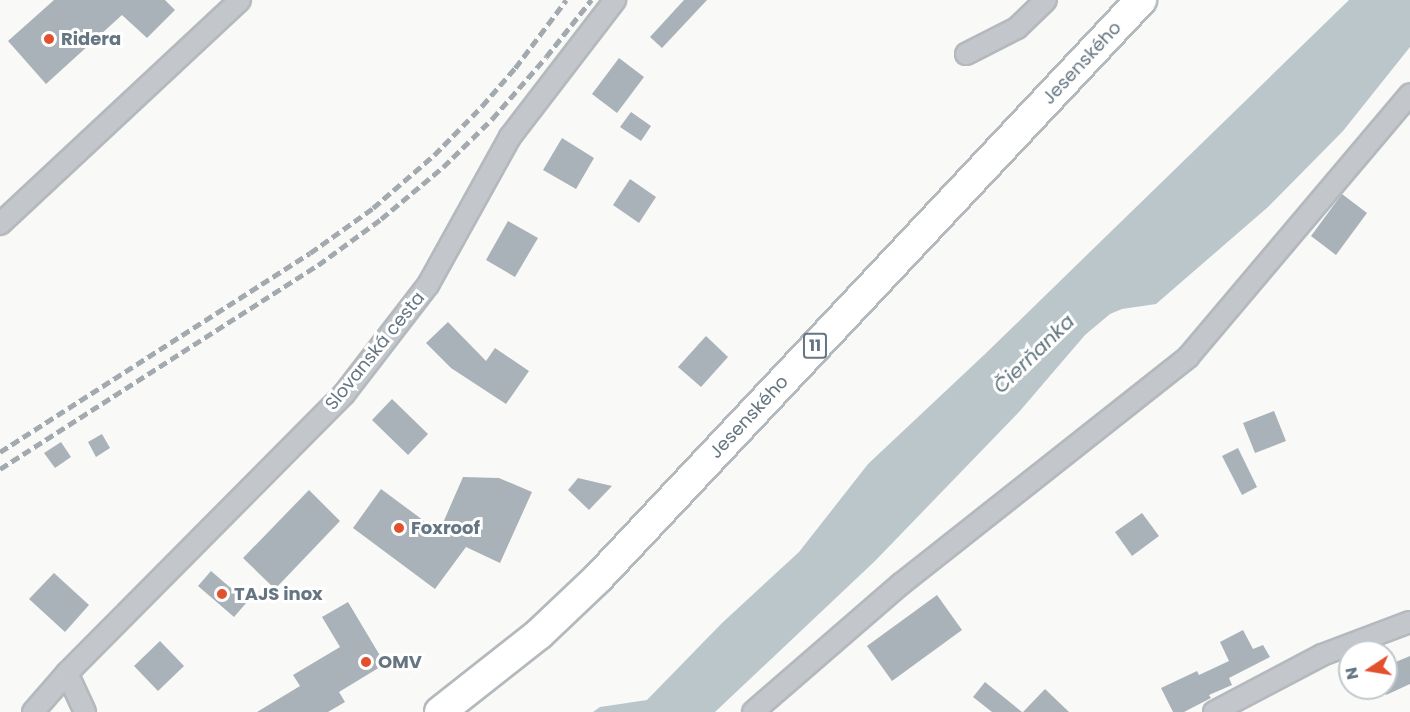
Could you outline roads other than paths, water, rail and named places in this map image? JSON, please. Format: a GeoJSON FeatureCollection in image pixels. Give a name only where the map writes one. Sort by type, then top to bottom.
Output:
{"type":"FeatureCollection","features":[{"type":"Feature","properties":{"kind":"main road","name":"Jesenského"},"geometry":{"type":"LineString","coordinates":[[440,712],[539,634],[599,577],[1141,0]]}},
{"type":"Feature","properties":{"kind":"street"},"geometry":{"type":"LineString","coordinates":[[0,224],[240,0]]}},
{"type":"Feature","properties":{"kind":"street","name":"Slovanská cesta"},"geometry":{"type":"LineString","coordinates":[[33,712],[67,673],[344,394],[428,285],[510,137],[615,0]]}},
{"type":"Feature","properties":{"kind":"street"},"geometry":{"type":"LineString","coordinates":[[966,54],[1017,28],[1046,0]]}},
{"type":"Feature","properties":{"kind":"street"},"geometry":{"type":"LineString","coordinates":[[753,712],[900,584],[1188,357],[1410,94]]}},
{"type":"Feature","properties":{"kind":"street"},"geometry":{"type":"LineString","coordinates":[[1214,712],[1322,655],[1410,622]]}},
{"type":"Feature","properties":{"kind":"street"},"geometry":{"type":"LineString","coordinates":[[67,673],[86,712]]}},
{"type":"Feature","properties":{"kind":"water","name":"Čierňanka"},"geometry":{"type":"Polygon","coordinates":[[[1349,0],[1410,0],[1410,47],[1343,131],[1268,207],[1156,304],[1122,309],[1110,314],[1085,335],[1019,412],[875,561],[715,712],[593,712],[600,707],[647,700],[722,623],[799,552],[868,464],[984,355],[1349,0]]]}},
{"type":"Feature","properties":{"kind":"railway"},"geometry":{"type":"LineString","coordinates":[[0,452],[310,253],[373,208],[434,155],[482,106],[515,68],[566,0]]}},
{"type":"Feature","properties":{"kind":"railway"},"geometry":{"type":"LineString","coordinates":[[0,469],[318,265],[381,219],[443,167],[492,119],[546,57],[591,0]]}},
{"type":"Feature","properties":{"kind":"place","name":"Ridera"},"geometry":{"type":"Point","coordinates":[49,39]}},
{"type":"Feature","properties":{"kind":"place","name":"Foxroof"},"geometry":{"type":"Point","coordinates":[399,528]}},
{"type":"Feature","properties":{"kind":"place","name":"TAJS inox"},"geometry":{"type":"Point","coordinates":[222,594]}},
{"type":"Feature","properties":{"kind":"place","name":"OMV"},"geometry":{"type":"Point","coordinates":[366,662]}}]}
